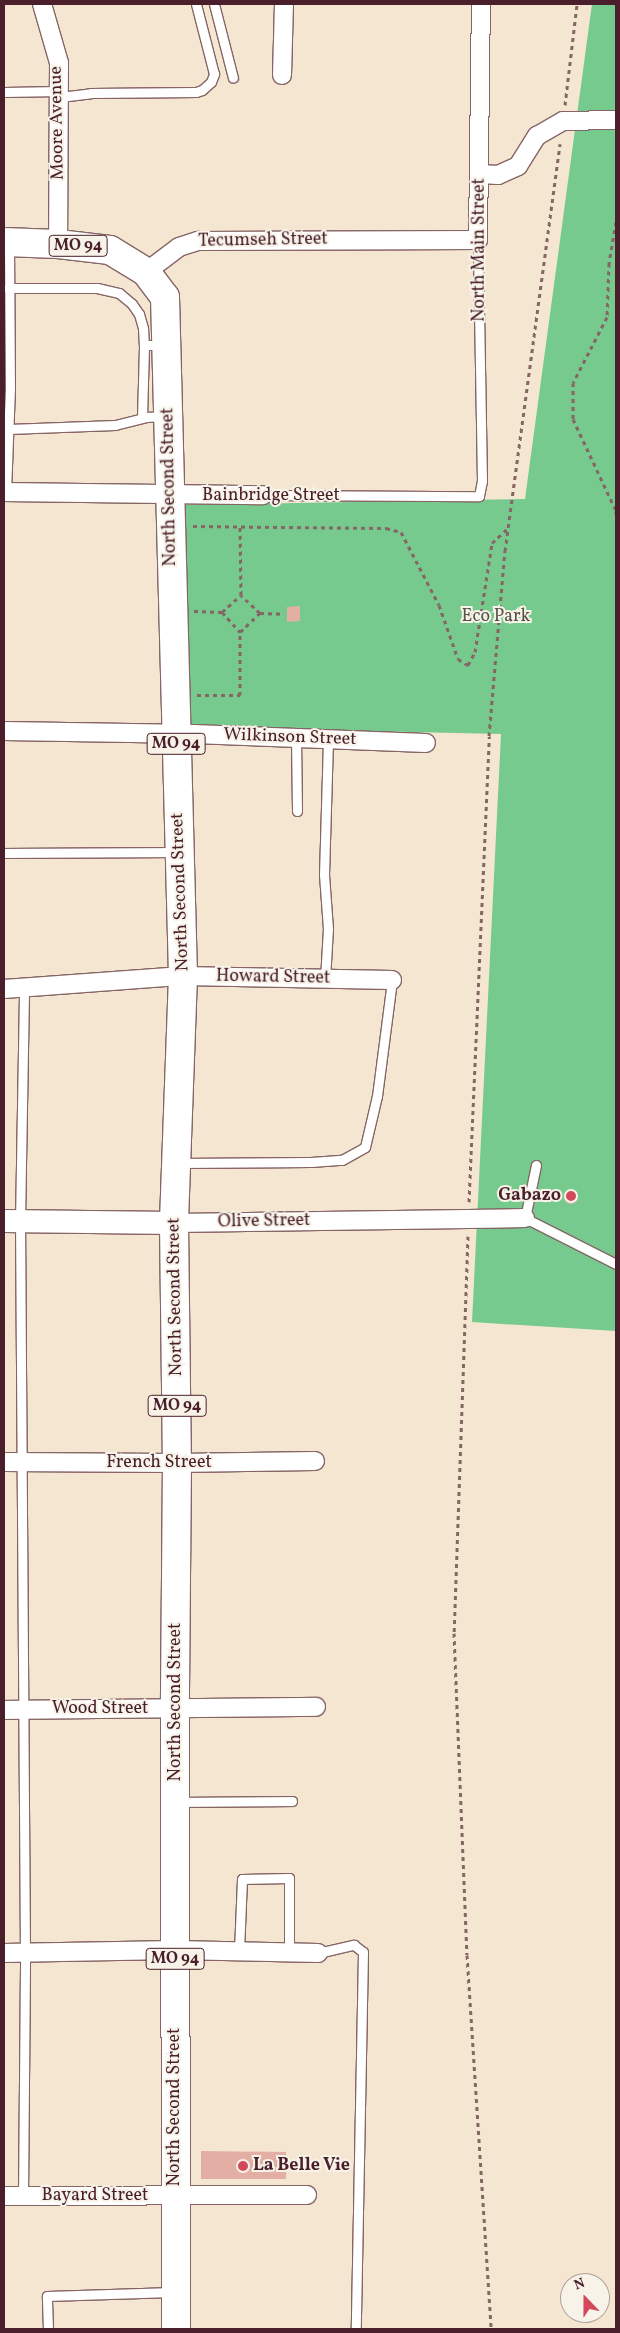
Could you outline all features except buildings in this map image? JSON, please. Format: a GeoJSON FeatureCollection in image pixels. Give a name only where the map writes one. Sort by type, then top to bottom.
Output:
{"type":"FeatureCollection","features":[{"type":"Feature","properties":{"kind":"main road","name":"MO 94"},"geometry":{"type":"LineString","coordinates":[[6,243],[58,244],[110,250],[146,272]]}},
{"type":"Feature","properties":{"kind":"main road","name":"North Second Street"},"geometry":{"type":"LineString","coordinates":[[146,272],[165,298],[155,345],[169,417],[183,976],[174,1223],[177,1463],[175,1709],[176,2329]]}},
{"type":"Feature","properties":{"kind":"street","name":"Moore Avenue"},"geometry":{"type":"LineString","coordinates":[[42,4],[59,63],[58,244]]}},
{"type":"Feature","properties":{"kind":"street"},"geometry":{"type":"LineString","coordinates":[[282,75],[284,4]]}},
{"type":"Feature","properties":{"kind":"street","name":"North Main Street"},"geometry":{"type":"LineString","coordinates":[[478,240],[481,4]]}},
{"type":"Feature","properties":{"kind":"street"},"geometry":{"type":"LineString","coordinates":[[480,174],[498,175],[518,166],[537,136],[563,120],[616,120]]}},
{"type":"Feature","properties":{"kind":"street","name":"Tecumseh Street"},"geometry":{"type":"LineString","coordinates":[[146,272],[179,247],[198,241],[478,240]]}},
{"type":"Feature","properties":{"kind":"street","name":"Bainbridge Street"},"geometry":{"type":"LineString","coordinates":[[5,492],[263,496]]}},
{"type":"Feature","properties":{"kind":"street","name":"Wilkinson Street"},"geometry":{"type":"LineString","coordinates":[[4,731],[176,734],[426,743]]}},
{"type":"Feature","properties":{"kind":"street","name":"Howard Street"},"geometry":{"type":"LineString","coordinates":[[4,989],[183,976],[392,980]]}},
{"type":"Feature","properties":{"kind":"street","name":"Olive Street"},"geometry":{"type":"LineString","coordinates":[[12,1222],[174,1223],[525,1218]]}},
{"type":"Feature","properties":{"kind":"street","name":"French Street"},"geometry":{"type":"LineString","coordinates":[[4,1462],[177,1463],[315,1461]]}},
{"type":"Feature","properties":{"kind":"street","name":"Wood Street"},"geometry":{"type":"LineString","coordinates":[[4,1710],[316,1707]]}},
{"type":"Feature","properties":{"kind":"street"},"geometry":{"type":"LineString","coordinates":[[4,1953],[175,1950],[318,1953]]}},
{"type":"Feature","properties":{"kind":"street","name":"Bayard Street"},"geometry":{"type":"LineString","coordinates":[[4,2196],[307,2196]]}},
{"type":"Feature","properties":{"kind":"lane"},"geometry":{"type":"LineString","coordinates":[[4,92],[60,94],[179,93],[202,90],[211,82],[214,74],[196,4]]}},
{"type":"Feature","properties":{"kind":"lane"},"geometry":{"type":"LineString","coordinates":[[214,4],[233,78]]}},
{"type":"Feature","properties":{"kind":"lane","name":"North Main Street"},"geometry":{"type":"LineString","coordinates":[[478,240],[482,481],[479,496]]}},
{"type":"Feature","properties":{"kind":"lane"},"geometry":{"type":"LineString","coordinates":[[5,492],[8,429],[8,288],[6,243]]}},
{"type":"Feature","properties":{"kind":"lane"},"geometry":{"type":"LineString","coordinates":[[8,288],[98,288],[119,293],[132,304],[139,314],[143,328],[155,345],[142,418]]}},
{"type":"Feature","properties":{"kind":"lane"},"geometry":{"type":"LineString","coordinates":[[8,429],[115,424],[142,418],[169,417]]}},
{"type":"Feature","properties":{"kind":"lane","name":"Bainbridge Street"},"geometry":{"type":"LineString","coordinates":[[263,496],[479,496]]}},
{"type":"Feature","properties":{"kind":"lane"},"geometry":{"type":"LineString","coordinates":[[296,738],[297,811]]}},
{"type":"Feature","properties":{"kind":"lane"},"geometry":{"type":"LineString","coordinates":[[325,979],[328,929],[324,876],[328,739]]}},
{"type":"Feature","properties":{"kind":"lane"},"geometry":{"type":"LineString","coordinates":[[4,853],[180,852]]}},
{"type":"Feature","properties":{"kind":"lane"},"geometry":{"type":"LineString","coordinates":[[177,1163],[342,1160],[365,1147],[377,1096],[392,980]]}},
{"type":"Feature","properties":{"kind":"lane"},"geometry":{"type":"LineString","coordinates":[[23,2196],[25,1953],[21,1462],[12,1222],[24,989]]}},
{"type":"Feature","properties":{"kind":"lane"},"geometry":{"type":"LineString","coordinates":[[536,1165],[525,1218],[616,1264]]}},
{"type":"Feature","properties":{"kind":"lane"},"geometry":{"type":"LineString","coordinates":[[175,1802],[292,1800]]}},
{"type":"Feature","properties":{"kind":"lane"},"geometry":{"type":"LineString","coordinates":[[239,1952],[242,1879],[289,1878],[288,1952]]}},
{"type":"Feature","properties":{"kind":"lane"},"geometry":{"type":"LineString","coordinates":[[318,1953],[354,1945],[363,1952],[356,2329]]}},
{"type":"Feature","properties":{"kind":"lane"},"geometry":{"type":"LineString","coordinates":[[48,2329],[47,2296],[176,2292]]}},
{"type":"Feature","properties":{"kind":"path"},"geometry":{"type":"LineString","coordinates":[[468,1208],[489,736],[508,528],[577,4]]}},
{"type":"Feature","properties":{"kind":"path"},"geometry":{"type":"LineString","coordinates":[[616,222],[609,262],[607,317],[573,382],[573,419],[616,511],[616,518]]}},
{"type":"Feature","properties":{"kind":"path"},"geometry":{"type":"LineString","coordinates":[[193,526],[240,528],[386,528],[400,532],[439,605],[458,659],[468,665],[475,652],[492,543],[508,528]]}},
{"type":"Feature","properties":{"kind":"path"},"geometry":{"type":"LineString","coordinates":[[240,528],[241,595],[260,613],[284,614]]}},
{"type":"Feature","properties":{"kind":"path"},"geometry":{"type":"LineString","coordinates":[[193,611],[222,612],[241,595]]}},
{"type":"Feature","properties":{"kind":"path"},"geometry":{"type":"LineString","coordinates":[[194,695],[240,695],[240,632],[222,612]]}},
{"type":"Feature","properties":{"kind":"path"},"geometry":{"type":"LineString","coordinates":[[240,632],[260,613]]}},
{"type":"Feature","properties":{"kind":"path"},"geometry":{"type":"LineString","coordinates":[[468,1234],[454,1633],[467,1955],[491,2329]]}},
{"type":"Feature","properties":{"kind":"green space","name":"Eco Park"},"geometry":{"type":"Polygon","coordinates":[[[592,4],[616,4],[616,1331],[472,1322],[501,734],[184,727],[182,505],[525,499],[592,4]]]}},
{"type":"Feature","properties":{"kind":"place","name":"Gabazo"},"geometry":{"type":"Point","coordinates":[571,1196]}},
{"type":"Feature","properties":{"kind":"place","name":"La Belle Vie"},"geometry":{"type":"Point","coordinates":[243,2166]}}]}
